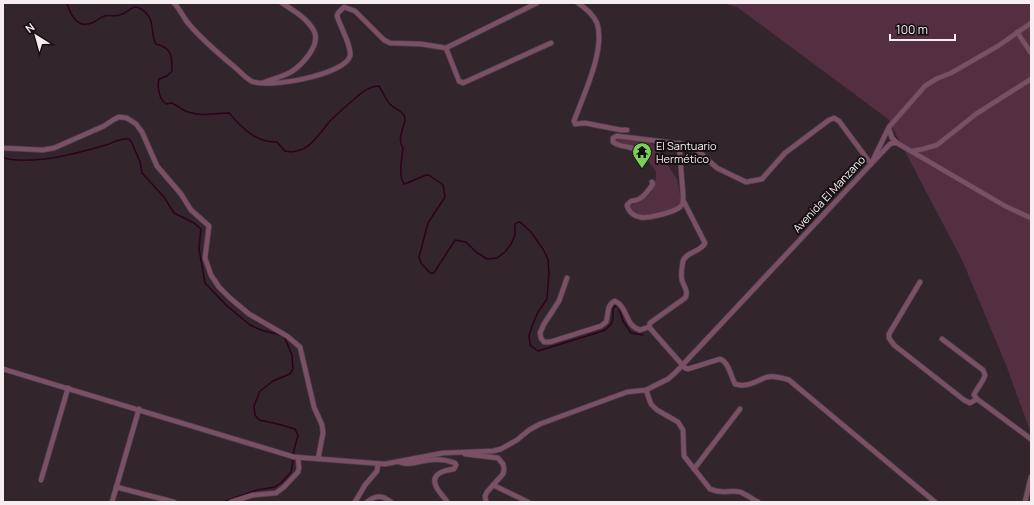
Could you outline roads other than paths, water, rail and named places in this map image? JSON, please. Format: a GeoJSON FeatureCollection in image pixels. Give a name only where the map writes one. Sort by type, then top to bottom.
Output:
{"type":"FeatureCollection","features":[{"type":"Feature","properties":{"kind":"street"},"geometry":{"type":"LineString","coordinates":[[174,3],[188,23],[216,52],[251,81],[268,84],[329,72],[342,66],[348,60],[350,55],[337,16],[340,9],[344,7],[355,12],[384,40],[390,43],[421,44],[446,48],[537,3]]}},
{"type":"Feature","properties":{"kind":"street"},"geometry":{"type":"LineString","coordinates":[[260,83],[292,71],[306,58],[315,42],[316,37],[312,28],[294,11],[282,3]]}},
{"type":"Feature","properties":{"kind":"street"},"geometry":{"type":"LineString","coordinates":[[578,3],[591,13],[597,23],[599,36],[595,65],[574,121],[575,124],[584,123],[627,130]]}},
{"type":"Feature","properties":{"kind":"street","name":"Avenida El Manzano"},"geometry":{"type":"LineString","coordinates":[[459,451],[493,451],[502,449],[540,424],[627,392],[646,390],[668,379],[682,366],[871,164],[889,127],[925,86],[936,79],[950,74],[998,46],[1031,23]]}},
{"type":"Feature","properties":{"kind":"street"},"geometry":{"type":"LineString","coordinates":[[1017,32],[1031,53]]}},
{"type":"Feature","properties":{"kind":"street"},"geometry":{"type":"LineString","coordinates":[[446,48],[459,81],[464,83],[551,42]]}},
{"type":"Feature","properties":{"kind":"street"},"geometry":{"type":"LineString","coordinates":[[912,151],[937,145],[976,114],[1031,80]]}},
{"type":"Feature","properties":{"kind":"street"},"geometry":{"type":"LineString","coordinates":[[3,148],[43,150],[54,148],[104,126],[119,117],[127,118],[136,124],[145,138],[157,166],[181,194],[191,210],[209,226],[206,262],[210,275],[219,287],[239,307],[287,336],[300,347],[314,407],[322,425],[323,433],[318,459]]}},
{"type":"Feature","properties":{"kind":"street"},"geometry":{"type":"LineString","coordinates":[[642,153],[636,148],[616,145],[613,142],[613,138],[617,136],[679,143],[697,150],[717,168],[746,182],[762,179],[784,154],[829,120],[834,118],[840,121],[871,164],[890,144],[897,143]]}},
{"type":"Feature","properties":{"kind":"street"},"geometry":{"type":"LineString","coordinates":[[889,127],[890,134],[897,143],[1005,206],[1031,218]]}},
{"type":"Feature","properties":{"kind":"street"},"geometry":{"type":"LineString","coordinates":[[652,182],[653,184],[642,198],[631,201],[627,205],[630,212],[635,216],[641,218],[672,212],[681,206],[683,200],[679,143]]}},
{"type":"Feature","properties":{"kind":"street"},"geometry":{"type":"LineString","coordinates":[[922,157],[923,149]]}},
{"type":"Feature","properties":{"kind":"street"},"geometry":{"type":"LineString","coordinates":[[567,278],[559,301],[540,333],[544,342],[550,342],[601,326],[606,322],[609,306],[615,301],[620,303],[632,326],[640,330],[649,327],[650,323],[687,295],[682,279],[683,260],[688,255],[704,246],[705,243],[683,200]]}},
{"type":"Feature","properties":{"kind":"street"},"geometry":{"type":"LineString","coordinates":[[920,282],[890,334],[890,341],[964,400],[970,403],[977,399]]}},
{"type":"Feature","properties":{"kind":"street"},"geometry":{"type":"LineString","coordinates":[[649,327],[682,366],[688,369],[720,359],[724,360],[727,364],[735,384],[741,386],[759,382],[767,377],[780,377],[789,380],[935,502]]}},
{"type":"Feature","properties":{"kind":"street"},"geometry":{"type":"LineString","coordinates":[[942,339],[983,370],[985,375],[984,380],[974,395],[977,399],[1031,439]]}},
{"type":"Feature","properties":{"kind":"street"},"geometry":{"type":"LineString","coordinates":[[3,368],[298,458],[378,464],[399,462],[417,457],[459,451],[466,454],[498,458],[503,464],[504,471],[502,476],[486,494],[486,502]]}},
{"type":"Feature","properties":{"kind":"street"},"geometry":{"type":"LineString","coordinates":[[41,480],[68,388]]}},
{"type":"Feature","properties":{"kind":"street"},"geometry":{"type":"LineString","coordinates":[[646,390],[651,404],[657,410],[678,422],[682,430],[684,456],[710,489],[716,492],[740,492],[758,502]]}},
{"type":"Feature","properties":{"kind":"street"},"geometry":{"type":"LineString","coordinates":[[112,502],[139,409]]}},
{"type":"Feature","properties":{"kind":"street"},"geometry":{"type":"LineString","coordinates":[[694,469],[740,409]]}},
{"type":"Feature","properties":{"kind":"street"},"geometry":{"type":"LineString","coordinates":[[231,502],[248,496],[279,492],[298,472],[298,458]]}},
{"type":"Feature","properties":{"kind":"street"},"geometry":{"type":"LineString","coordinates":[[399,462],[406,464],[443,460],[455,463],[456,465],[454,469],[441,471],[435,478],[436,486],[447,502]]}},
{"type":"Feature","properties":{"kind":"street"},"geometry":{"type":"LineString","coordinates":[[356,502],[365,485],[378,471],[378,464]]}},
{"type":"Feature","properties":{"kind":"street"},"geometry":{"type":"LineString","coordinates":[[1025,502],[1031,476]]}},
{"type":"Feature","properties":{"kind":"street"},"geometry":{"type":"LineString","coordinates":[[493,486],[528,502]]}},
{"type":"Feature","properties":{"kind":"street"},"geometry":{"type":"LineString","coordinates":[[116,487],[174,502]]}},
{"type":"Feature","properties":{"kind":"street"},"geometry":{"type":"LineString","coordinates":[[367,502],[379,496],[391,502]]}},
{"type":"Feature","properties":{"kind":"waterway"},"geometry":{"type":"LineString","coordinates":[[67,3],[73,17],[79,23],[84,24],[94,22],[104,16],[124,14],[135,7],[141,9],[149,16],[151,20],[153,36],[156,44],[165,48],[170,53],[172,71],[167,76],[159,79],[158,82],[159,93],[166,104],[172,103],[186,111],[204,115],[229,113],[244,129],[262,140],[277,142],[285,151],[293,152],[306,147],[340,111],[367,89],[379,86],[389,103],[401,112],[405,118],[400,140],[403,148],[401,176],[404,184],[429,175],[443,185],[445,197],[428,223],[419,257],[421,263],[430,273],[434,273],[455,240],[466,242],[476,252],[487,259],[497,258],[505,252],[511,244],[515,235],[515,224],[520,222],[531,232],[548,259],[549,273],[547,299],[538,312],[532,326],[529,336],[530,345],[538,351],[603,331],[612,322],[613,309],[615,306],[618,306],[623,321],[631,333],[643,335]]}},
{"type":"Feature","properties":{"kind":"waterway"},"geometry":{"type":"LineString","coordinates":[[3,158],[15,160],[55,158],[109,144],[120,139],[129,139],[140,162],[142,173],[164,197],[174,213],[194,223],[201,229],[199,249],[205,283],[226,305],[250,325],[261,330],[281,335],[285,338],[292,355],[293,369],[290,374],[273,381],[260,391],[254,406],[255,415],[259,420],[295,429],[298,435],[293,454]]}},
{"type":"Feature","properties":{"kind":"waterway"},"geometry":{"type":"LineString","coordinates":[[223,502],[257,490],[275,487],[291,472],[293,460]]}},
{"type":"Feature","properties":{"kind":"place","name":"El Santuario Hermético"},"geometry":{"type":"Point","coordinates":[642,169]}}]}
